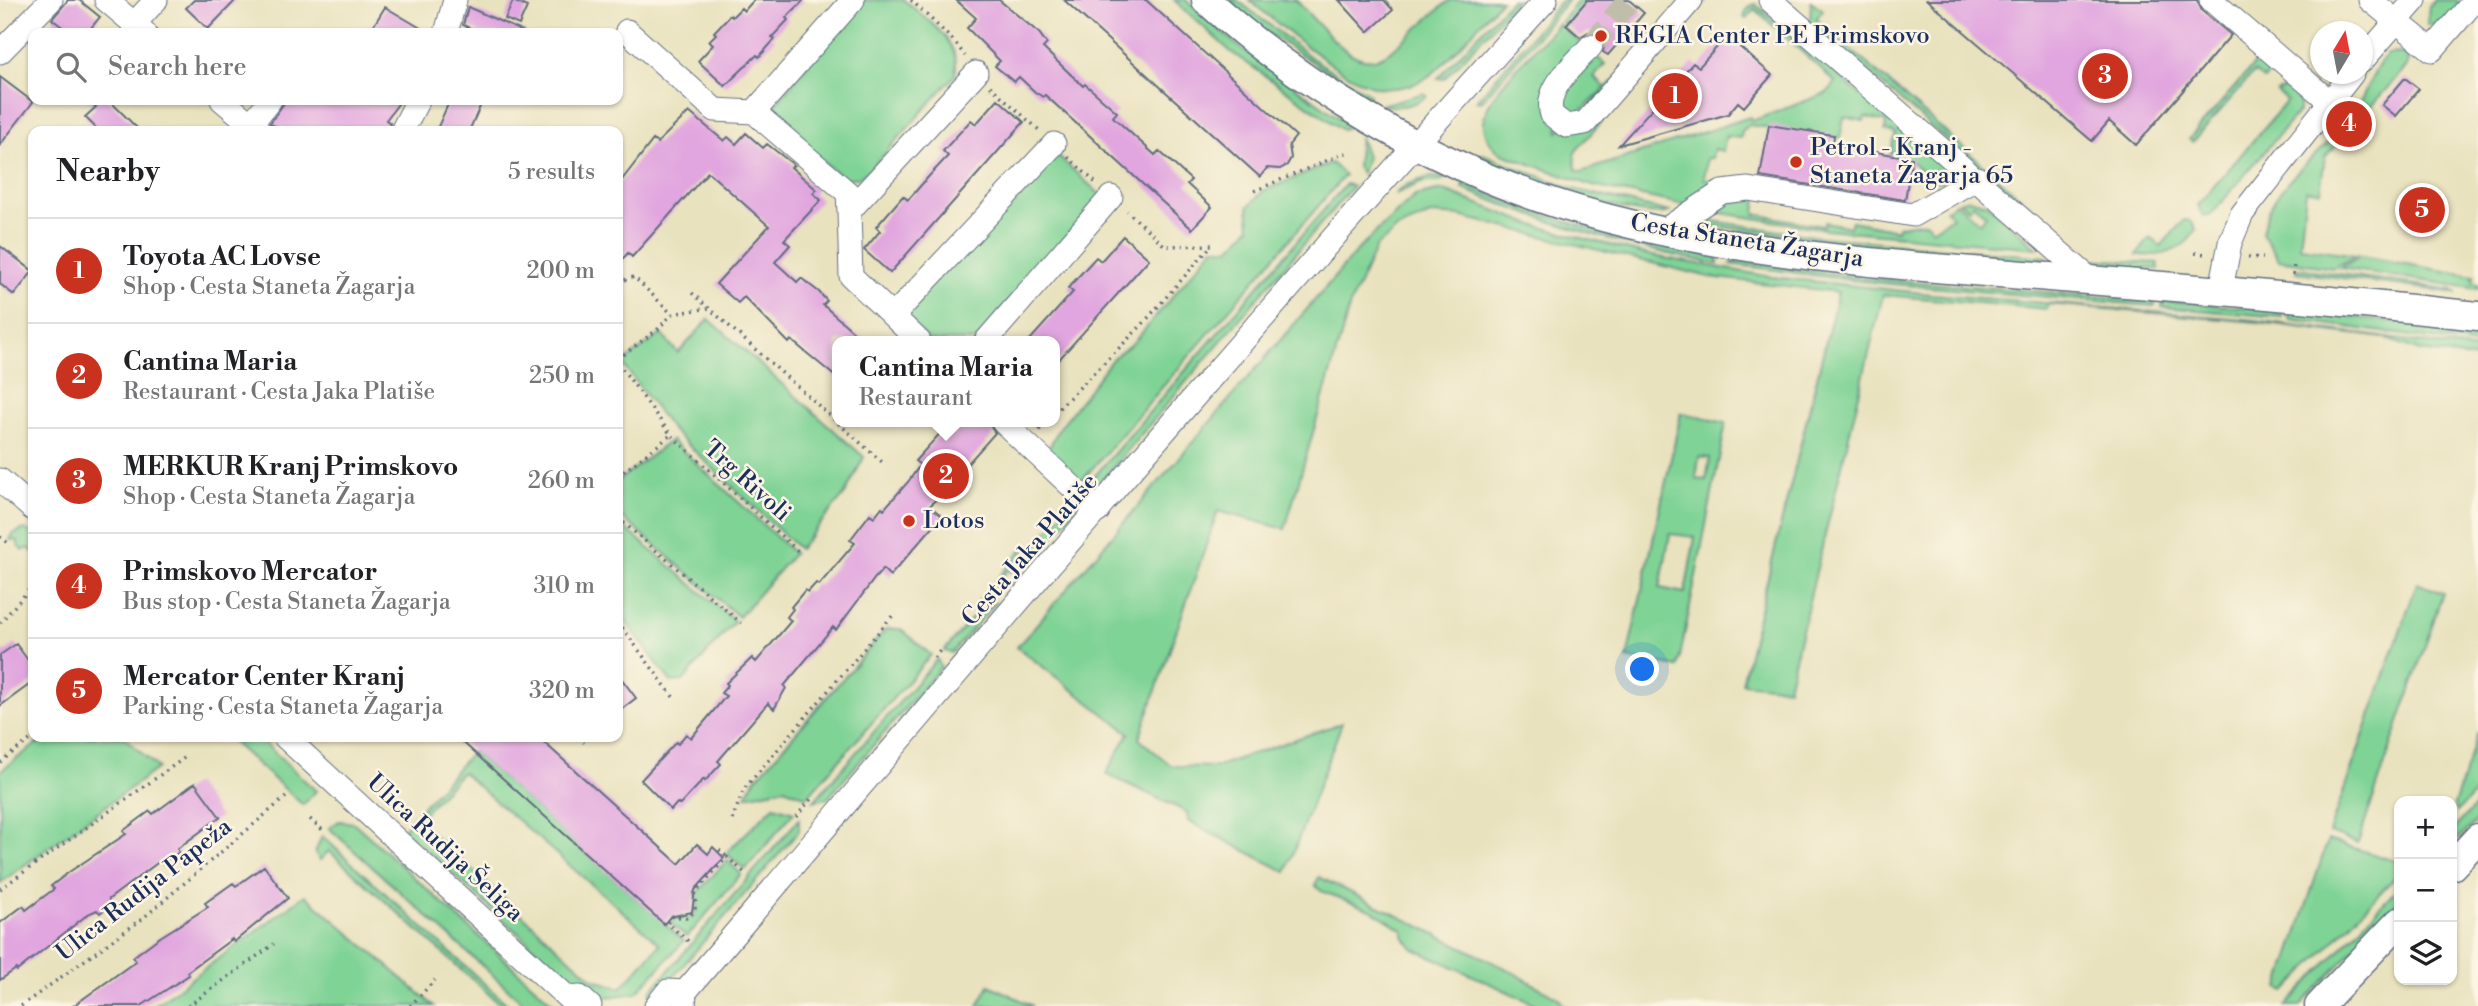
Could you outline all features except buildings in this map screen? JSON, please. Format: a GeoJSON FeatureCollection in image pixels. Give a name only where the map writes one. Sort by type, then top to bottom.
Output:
{"type":"FeatureCollection","features":[{"type":"Feature","properties":{"kind":"main road","name":"Cesta Staneta Žagarja"},"geometry":{"type":"LineString","coordinates":[[1206,0],[1275,58],[1363,115],[1417,143],[1524,192],[1663,231],[1802,254],[2221,289],[2478,316]]}},
{"type":"Feature","properties":{"kind":"main road"},"geometry":{"type":"LineString","coordinates":[[2457,861],[2478,838]]}},
{"type":"Feature","properties":{"kind":"main road"},"geometry":{"type":"LineString","coordinates":[[2319,1006],[2394,927]]}},
{"type":"Feature","properties":{"kind":"street"},"geometry":{"type":"LineString","coordinates":[[0,52],[51,0]]}},
{"type":"Feature","properties":{"kind":"street"},"geometry":{"type":"LineString","coordinates":[[106,0],[138,28]]}},
{"type":"Feature","properties":{"kind":"street"},"geometry":{"type":"LineString","coordinates":[[140,28],[156,0]]}},
{"type":"Feature","properties":{"kind":"street"},"geometry":{"type":"LineString","coordinates":[[447,28],[454,0]]}},
{"type":"Feature","properties":{"kind":"street"},"geometry":{"type":"LineString","coordinates":[[754,112],[853,0]]}},
{"type":"Feature","properties":{"kind":"street"},"geometry":{"type":"LineString","coordinates":[[1417,143],[1546,0]]}},
{"type":"Feature","properties":{"kind":"street"},"geometry":{"type":"LineString","coordinates":[[1770,0],[2091,280]]}},
{"type":"Feature","properties":{"kind":"street"},"geometry":{"type":"LineString","coordinates":[[2211,0],[2329,101]]}},
{"type":"Feature","properties":{"kind":"street"},"geometry":{"type":"LineString","coordinates":[[2370,0],[2432,50],[2475,0]]}},
{"type":"Feature","properties":{"kind":"street"},"geometry":{"type":"LineString","coordinates":[[2373,48],[2415,0]]}},
{"type":"Feature","properties":{"kind":"street"},"geometry":{"type":"LineString","coordinates":[[1591,46],[1553,90],[1550,100],[1552,115],[1558,123],[1576,127],[1585,123],[1612,93],[1680,4]]}},
{"type":"Feature","properties":{"kind":"street"},"geometry":{"type":"LineString","coordinates":[[627,32],[715,110],[754,112],[848,192],[850,276],[914,336]]}},
{"type":"Feature","properties":{"kind":"street"},"geometry":{"type":"LineString","coordinates":[[849,211],[976,73]]}},
{"type":"Feature","properties":{"kind":"street"},"geometry":{"type":"LineString","coordinates":[[2221,289],[2230,243],[2242,214],[2343,84]]}},
{"type":"Feature","properties":{"kind":"street"},"geometry":{"type":"LineString","coordinates":[[228,105],[253,126]]}},
{"type":"Feature","properties":{"kind":"street"},"geometry":{"type":"LineString","coordinates":[[256,126],[267,105]]}},
{"type":"Feature","properties":{"kind":"street"},"geometry":{"type":"LineString","coordinates":[[405,126],[415,105]]}},
{"type":"Feature","properties":{"kind":"street","name":"Cesta Jaka Platiše"},"geometry":{"type":"LineString","coordinates":[[656,1006],[668,991],[684,999],[1098,511],[1417,143]]}},
{"type":"Feature","properties":{"kind":"street"},"geometry":{"type":"LineString","coordinates":[[893,316],[1054,144]]}},
{"type":"Feature","properties":{"kind":"street"},"geometry":{"type":"LineString","coordinates":[[1663,231],[1722,192],[1748,190],[1913,215],[1977,178]]}},
{"type":"Feature","properties":{"kind":"street"},"geometry":{"type":"LineString","coordinates":[[990,336],[1111,197]]}},
{"type":"Feature","properties":{"kind":"street"},"geometry":{"type":"LineString","coordinates":[[1008,427],[1098,511]]}},
{"type":"Feature","properties":{"kind":"street"},"geometry":{"type":"LineString","coordinates":[[0,480],[28,505]]}},
{"type":"Feature","properties":{"kind":"street","name":"Ulica Rudija Šeliga"},"geometry":{"type":"LineString","coordinates":[[290,742],[568,1002],[580,997],[590,1006]]}},
{"type":"Feature","properties":{"kind":"path"},"geometry":{"type":"LineString","coordinates":[[911,0],[954,41],[976,73],[1164,246],[1212,244],[1141,326],[1060,408]]}},
{"type":"Feature","properties":{"kind":"path"},"geometry":{"type":"LineString","coordinates":[[1254,191],[1350,150]]}},
{"type":"Feature","properties":{"kind":"path"},"geometry":{"type":"LineString","coordinates":[[623,280],[634,277],[672,314],[709,308]]}},
{"type":"Feature","properties":{"kind":"path"},"geometry":{"type":"LineString","coordinates":[[692,293],[832,417]]}},
{"type":"Feature","properties":{"kind":"path","name":"Trg Rivoli"},"geometry":{"type":"LineString","coordinates":[[623,357],[672,314]]}},
{"type":"Feature","properties":{"kind":"path","name":"Trg Rivoli"},"geometry":{"type":"LineString","coordinates":[[623,368],[671,435],[800,553]]}},
{"type":"Feature","properties":{"kind":"path"},"geometry":{"type":"LineString","coordinates":[[843,427],[882,462]]}},
{"type":"Feature","properties":{"kind":"path","name":"Trg Rivoli"},"geometry":{"type":"LineString","coordinates":[[623,472],[671,435]]}},
{"type":"Feature","properties":{"kind":"path"},"geometry":{"type":"LineString","coordinates":[[623,522],[741,623]]}},
{"type":"Feature","properties":{"kind":"path"},"geometry":{"type":"LineString","coordinates":[[0,537],[8,543]]}},
{"type":"Feature","properties":{"kind":"path"},"geometry":{"type":"LineString","coordinates":[[0,623],[28,591]]}},
{"type":"Feature","properties":{"kind":"path"},"geometry":{"type":"LineString","coordinates":[[732,820],[744,789],[894,614]]}},
{"type":"Feature","properties":{"kind":"path"},"geometry":{"type":"LineString","coordinates":[[623,629],[674,698]]}},
{"type":"Feature","properties":{"kind":"path"},"geometry":{"type":"LineString","coordinates":[[934,658],[942,648]]}},
{"type":"Feature","properties":{"kind":"path"},"geometry":{"type":"LineString","coordinates":[[0,762],[28,741]]}},
{"type":"Feature","properties":{"kind":"path"},"geometry":{"type":"LineString","coordinates":[[0,889],[187,756]]}},
{"type":"Feature","properties":{"kind":"path","name":"Ulica Rudija Papeža"},"geometry":{"type":"LineString","coordinates":[[20,1006],[142,919],[286,797]]}},
{"type":"Feature","properties":{"kind":"path"},"geometry":{"type":"LineString","coordinates":[[796,817],[811,799]]}},
{"type":"Feature","properties":{"kind":"path"},"geometry":{"type":"LineString","coordinates":[[310,819],[324,832]]}},
{"type":"Feature","properties":{"kind":"path"},"geometry":{"type":"LineString","coordinates":[[719,850],[746,874]]}},
{"type":"Feature","properties":{"kind":"path"},"geometry":{"type":"LineString","coordinates":[[688,941],[667,923],[676,916],[688,916],[694,911],[693,895],[727,857]]}},
{"type":"Feature","properties":{"kind":"path"},"geometry":{"type":"LineString","coordinates":[[188,1006],[274,944]]}},
{"type":"Feature","properties":{"kind":"path"},"geometry":{"type":"LineString","coordinates":[[410,1006],[435,980]]}},
{"type":"Feature","properties":{"kind":"green space"},"geometry":{"type":"Polygon","coordinates":[[[859,0],[904,0],[941,32],[948,42],[954,52],[955,75],[871,169],[858,178],[843,178],[776,123],[770,111],[859,0]]]}},
{"type":"Feature","properties":{"kind":"green space"},"geometry":{"type":"Polygon","coordinates":[[[1174,0],[1186,0],[1236,44],[1350,126],[1343,130],[1231,52],[1174,0]]]}},
{"type":"Feature","properties":{"kind":"green space"},"geometry":{"type":"Polygon","coordinates":[[[1228,0],[1237,0],[1312,58],[1369,94],[1369,99],[1271,35],[1228,0]]]}},
{"type":"Feature","properties":{"kind":"green space"},"geometry":{"type":"Polygon","coordinates":[[[1249,0],[1296,0],[1343,48],[1359,58],[1373,59],[1403,41],[1450,0],[1501,0],[1454,53],[1426,78],[1414,84],[1386,88],[1359,81],[1344,72],[1249,0]]]}},
{"type":"Feature","properties":{"kind":"green space"},"geometry":{"type":"Polygon","coordinates":[[[1511,0],[1518,0],[1444,79],[1438,78],[1511,0]]]}},
{"type":"Feature","properties":{"kind":"green space"},"geometry":{"type":"Polygon","coordinates":[[[1562,0],[1568,0],[1481,102],[1476,101],[1562,0]]]}},
{"type":"Feature","properties":{"kind":"green space"},"geometry":{"type":"Polygon","coordinates":[[[1579,0],[1587,0],[1566,25],[1561,21],[1579,0]]]}},
{"type":"Feature","properties":{"kind":"green space"},"geometry":{"type":"Polygon","coordinates":[[[1701,0],[1707,0],[1575,152],[1576,170],[1581,172],[1750,117],[1752,121],[1827,93],[1835,82],[1755,9],[1746,19],[1744,17],[1747,8],[1755,4],[1946,169],[1951,178],[1933,181],[1907,158],[1890,153],[1896,133],[1885,131],[1886,122],[1865,117],[1864,121],[1844,117],[1840,138],[1749,125],[1742,131],[1741,138],[1726,136],[1723,151],[1714,149],[1712,158],[1707,158],[1704,179],[1717,181],[1716,185],[1685,205],[1593,186],[1502,154],[1489,141],[1484,117],[1490,102],[1507,79],[1558,24],[1581,43],[1566,59],[1558,132],[1701,0]]]}},
{"type":"Feature","properties":{"kind":"green space"},"geometry":{"type":"Polygon","coordinates":[[[2434,0],[2456,0],[2460,3],[2441,25],[2427,25],[2429,6],[2434,0]]]}},
{"type":"Feature","properties":{"kind":"green space"},"geometry":{"type":"Polygon","coordinates":[[[1811,1],[1823,10],[1816,19],[2080,250],[2074,250],[1810,22],[1811,1]]]}},
{"type":"Feature","properties":{"kind":"green space"},"geometry":{"type":"Polygon","coordinates":[[[2253,47],[2273,61],[2272,71],[2264,80],[2254,72],[2193,142],[2189,139],[2259,59],[2250,51],[2253,47]]]}},
{"type":"Feature","properties":{"kind":"green space"},"geometry":{"type":"Polygon","coordinates":[[[2404,53],[2408,57],[2407,66],[2325,157],[2320,191],[2306,190],[2300,247],[2357,255],[2333,268],[2279,260],[2262,233],[2266,216],[2295,174],[2350,119],[2369,84],[2373,84],[2373,76],[2388,54],[2404,53]]]}},
{"type":"Feature","properties":{"kind":"green space"},"geometry":{"type":"Polygon","coordinates":[[[1594,55],[1605,64],[1594,77],[1606,88],[1582,117],[1569,119],[1557,103],[1558,97],[1594,55]]]}},
{"type":"Feature","properties":{"kind":"green space"},"geometry":{"type":"Polygon","coordinates":[[[2289,86],[2300,95],[2299,111],[2210,216],[2202,215],[2198,205],[2287,101],[2277,92],[2289,86]]]}},
{"type":"Feature","properties":{"kind":"green space"},"geometry":{"type":"Polygon","coordinates":[[[1424,93],[1427,96],[1411,104],[1381,105],[1424,93]]]}},
{"type":"Feature","properties":{"kind":"green space"},"geometry":{"type":"Polygon","coordinates":[[[1360,137],[1367,156],[1362,174],[1357,167],[1360,137]]]}},
{"type":"Feature","properties":{"kind":"green space"},"geometry":{"type":"Polygon","coordinates":[[[1052,151],[1102,196],[979,336],[925,336],[903,315],[1052,151]]]}},
{"type":"Feature","properties":{"kind":"green space"},"geometry":{"type":"Polygon","coordinates":[[[1483,154],[1569,188],[1669,212],[1630,210],[1573,195],[1494,164],[1479,156],[1483,154]]]}},
{"type":"Feature","properties":{"kind":"green space"},"geometry":{"type":"Polygon","coordinates":[[[1331,163],[1345,175],[1079,484],[1048,450],[1058,430],[1113,358],[1135,341],[1214,247],[1230,249],[1250,227],[1248,207],[1263,191],[1331,163]]]}},
{"type":"Feature","properties":{"kind":"green space"},"geometry":{"type":"Polygon","coordinates":[[[1429,177],[1447,177],[1439,182],[1423,182],[1395,194],[1406,185],[1429,177]]]}},
{"type":"Feature","properties":{"kind":"green space"},"geometry":{"type":"Polygon","coordinates":[[[1463,183],[1526,208],[1588,228],[1718,257],[1718,264],[1620,242],[1556,223],[1462,188],[1463,183]]]}},
{"type":"Feature","properties":{"kind":"green space"},"geometry":{"type":"Polygon","coordinates":[[[1346,184],[1353,186],[1093,491],[1088,491],[1086,486],[1346,184]]]}},
{"type":"Feature","properties":{"kind":"green space"},"geometry":{"type":"Polygon","coordinates":[[[1442,190],[1533,225],[1653,256],[1772,277],[1931,294],[2254,320],[2478,350],[2478,359],[2420,351],[2385,338],[2258,322],[2048,304],[2047,309],[1883,295],[1788,688],[1742,683],[1838,292],[1709,277],[1459,216],[1433,214],[1398,228],[1376,247],[1350,305],[1285,529],[1218,511],[1139,739],[1172,766],[1215,767],[1342,723],[1286,872],[1188,821],[1187,812],[1106,774],[1129,733],[1017,647],[1362,245],[1415,196],[1442,190]]]}},
{"type":"Feature","properties":{"kind":"green space"},"geometry":{"type":"Polygon","coordinates":[[[1757,199],[1755,214],[1824,226],[1825,222],[1850,227],[1852,221],[1897,230],[1898,226],[1926,222],[1932,230],[1952,217],[1946,209],[1956,203],[1980,223],[1986,215],[1973,204],[1969,209],[1959,202],[1968,199],[1986,203],[2037,248],[1825,229],[1708,211],[1723,202],[1757,199]]]}},
{"type":"Feature","properties":{"kind":"green space"},"geometry":{"type":"Polygon","coordinates":[[[1700,219],[1813,236],[2046,257],[2040,262],[1856,246],[1702,224],[1700,219]]]}},
{"type":"Feature","properties":{"kind":"green space"},"geometry":{"type":"Polygon","coordinates":[[[2184,220],[2191,221],[2196,229],[2179,248],[2163,254],[2137,255],[2150,238],[2161,246],[2184,220]]]}},
{"type":"Feature","properties":{"kind":"green space"},"geometry":{"type":"Polygon","coordinates":[[[2361,256],[2474,276],[2473,283],[2478,284],[2478,289],[2340,268],[2361,256]]]}},
{"type":"Feature","properties":{"kind":"green space"},"geometry":{"type":"Polygon","coordinates":[[[2087,259],[2158,263],[2159,269],[2116,268],[2087,259]]]}},
{"type":"Feature","properties":{"kind":"green space"},"geometry":{"type":"Polygon","coordinates":[[[1736,260],[1858,277],[2156,301],[2155,306],[1858,281],[1731,264],[1736,260]]]}},
{"type":"Feature","properties":{"kind":"green space"},"geometry":{"type":"Polygon","coordinates":[[[2297,268],[2452,290],[2457,293],[2296,272],[2297,268]]]}},
{"type":"Feature","properties":{"kind":"green space"},"geometry":{"type":"Polygon","coordinates":[[[2163,301],[2282,310],[2282,317],[2162,307],[2163,301]]]}},
{"type":"Feature","properties":{"kind":"green space"},"geometry":{"type":"Polygon","coordinates":[[[2290,311],[2454,327],[2478,332],[2478,345],[2289,319],[2290,311]]]}},
{"type":"Feature","properties":{"kind":"green space"},"geometry":{"type":"Polygon","coordinates":[[[709,319],[864,457],[845,494],[799,549],[671,429],[623,364],[661,334],[678,353],[709,319]]]}},
{"type":"Feature","properties":{"kind":"green space"},"geometry":{"type":"Polygon","coordinates":[[[1681,413],[1726,423],[1678,667],[1627,658],[1681,413]],[[1699,457],[1696,479],[1706,480],[1710,458],[1699,457]],[[1670,534],[1660,588],[1685,593],[1695,537],[1670,534]]]}},
{"type":"Feature","properties":{"kind":"green space"},"geometry":{"type":"Polygon","coordinates":[[[671,440],[794,553],[739,617],[623,518],[623,477],[671,440]]]}},
{"type":"Feature","properties":{"kind":"green space"},"geometry":{"type":"Polygon","coordinates":[[[1072,502],[1076,509],[1031,562],[1034,547],[1072,502]]]}},
{"type":"Feature","properties":{"kind":"green space"},"geometry":{"type":"Polygon","coordinates":[[[623,526],[735,621],[683,681],[671,682],[623,618],[623,526]]]}},
{"type":"Feature","properties":{"kind":"green space"},"geometry":{"type":"Polygon","coordinates":[[[24,529],[28,531],[28,548],[23,551],[18,546],[18,541],[10,540],[13,534],[24,529]]]}},
{"type":"Feature","properties":{"kind":"green space"},"geometry":{"type":"Polygon","coordinates":[[[1025,546],[1022,561],[1012,572],[1008,570],[988,593],[992,596],[976,604],[1025,546]]]}},
{"type":"Feature","properties":{"kind":"green space"},"geometry":{"type":"Polygon","coordinates":[[[2417,583],[2443,593],[2358,843],[2329,833],[2417,583]]]}},
{"type":"Feature","properties":{"kind":"green space"},"geometry":{"type":"Polygon","coordinates":[[[996,602],[952,653],[944,651],[979,610],[996,602]]]}},
{"type":"Feature","properties":{"kind":"green space"},"geometry":{"type":"Polygon","coordinates":[[[886,629],[901,629],[931,655],[807,797],[784,788],[746,796],[753,782],[886,629]]]}},
{"type":"Feature","properties":{"kind":"green space"},"geometry":{"type":"Polygon","coordinates":[[[937,659],[941,667],[828,798],[814,801],[937,659]]]}},
{"type":"Feature","properties":{"kind":"green space"},"geometry":{"type":"Polygon","coordinates":[[[2478,732],[2478,790],[2457,812],[2457,796],[2478,732]]]}},
{"type":"Feature","properties":{"kind":"green space"},"geometry":{"type":"Polygon","coordinates":[[[39,742],[129,742],[158,768],[0,883],[0,771],[39,742]]]}},
{"type":"Feature","properties":{"kind":"green space"},"geometry":{"type":"Polygon","coordinates":[[[233,742],[263,742],[316,791],[303,805],[233,742]]]}},
{"type":"Feature","properties":{"kind":"green space"},"geometry":{"type":"Polygon","coordinates":[[[473,751],[684,941],[636,993],[600,998],[594,1002],[403,829],[473,751]],[[462,772],[417,820],[593,979],[621,988],[660,944],[462,772]]]}},
{"type":"Feature","properties":{"kind":"green space"},"geometry":{"type":"Polygon","coordinates":[[[2478,803],[2478,819],[2457,841],[2457,826],[2478,803]]]}},
{"type":"Feature","properties":{"kind":"green space"},"geometry":{"type":"Polygon","coordinates":[[[774,806],[794,812],[745,870],[728,855],[728,851],[774,806]]]}},
{"type":"Feature","properties":{"kind":"green space"},"geometry":{"type":"Polygon","coordinates":[[[799,819],[799,831],[655,998],[650,992],[799,819]]]}},
{"type":"Feature","properties":{"kind":"green space"},"geometry":{"type":"Polygon","coordinates":[[[339,821],[354,823],[556,1006],[527,1006],[329,828],[339,821]]]}},
{"type":"Feature","properties":{"kind":"green space"},"geometry":{"type":"Polygon","coordinates":[[[322,836],[509,1006],[502,1006],[329,851],[320,860],[315,853],[322,836]]]}},
{"type":"Feature","properties":{"kind":"green space"},"geometry":{"type":"Polygon","coordinates":[[[2328,840],[2394,860],[2394,878],[2285,992],[2279,988],[2328,840]]]}},
{"type":"Feature","properties":{"kind":"green space"},"geometry":{"type":"Polygon","coordinates":[[[727,860],[741,874],[687,937],[672,925],[674,918],[692,917],[698,906],[696,894],[727,860]]]}},
{"type":"Feature","properties":{"kind":"green space"},"geometry":{"type":"Polygon","coordinates":[[[1319,877],[1507,969],[1558,998],[1565,1006],[1539,1006],[1414,949],[1405,939],[1403,930],[1371,910],[1321,891],[1315,885],[1319,877]]]}},
{"type":"Feature","properties":{"kind":"green space"},"geometry":{"type":"Polygon","coordinates":[[[2394,892],[2394,907],[2300,1006],[2286,1006],[2394,892]]]}},
{"type":"Feature","properties":{"kind":"green space"},"geometry":{"type":"Polygon","coordinates":[[[305,895],[434,1006],[154,1006],[305,895]]]}},
{"type":"Feature","properties":{"kind":"green space"},"geometry":{"type":"Polygon","coordinates":[[[989,985],[1033,1006],[978,1006],[989,985]]]}},
{"type":"Feature","properties":{"kind":"tunnel"},"geometry":{"type":"LineString","coordinates":[[1591,46],[1629,0]]}},
{"type":"Feature","properties":{"kind":"place","name":"REGIA Center PE Primskovo"},"geometry":{"type":"Point","coordinates":[1601,36]}},
{"type":"Feature","properties":{"kind":"place","name":"MERKUR Kranj Primskovo"},"geometry":{"type":"Point","coordinates":[2105,76]}},
{"type":"Feature","properties":{"kind":"place","name":"Toyota AC Lovse"},"geometry":{"type":"Point","coordinates":[1675,96]}},
{"type":"Feature","properties":{"kind":"place","name":"Primskovo Mercator"},"geometry":{"type":"Point","coordinates":[2349,124]}},
{"type":"Feature","properties":{"kind":"place","name":"Petrol - Kranj - Staneta Žagarja 65"},"geometry":{"type":"Point","coordinates":[1796,162]}},
{"type":"Feature","properties":{"kind":"place","name":"Mercator Center Kranj"},"geometry":{"type":"Point","coordinates":[2422,210]}},
{"type":"Feature","properties":{"kind":"place","name":"Cantina Maria"},"geometry":{"type":"Point","coordinates":[946,476]}},
{"type":"Feature","properties":{"kind":"place","name":"Lotos"},"geometry":{"type":"Point","coordinates":[909,521]}}]}
